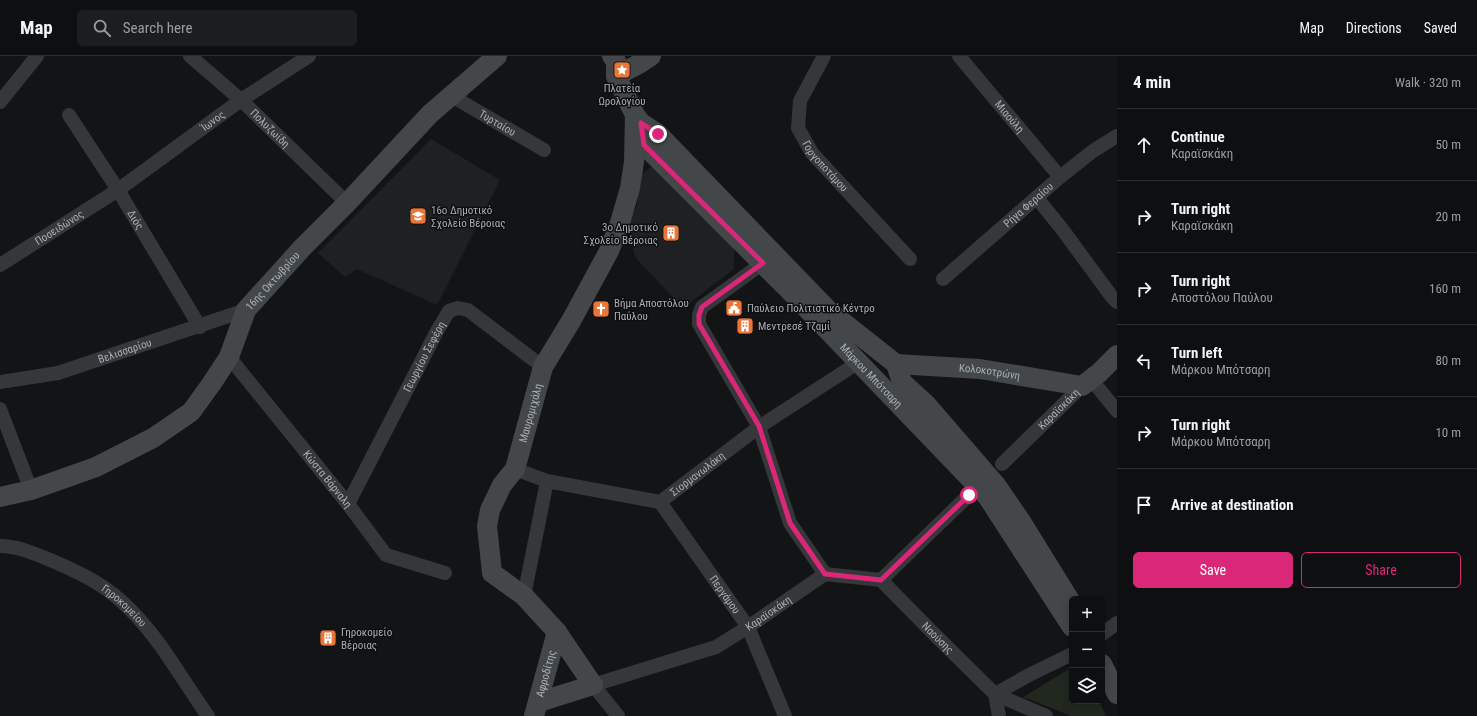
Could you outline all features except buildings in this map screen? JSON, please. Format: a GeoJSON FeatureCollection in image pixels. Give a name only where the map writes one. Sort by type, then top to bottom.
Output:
{"type":"FeatureCollection","features":[{"type":"Feature","properties":{"kind":"street","name":"Πολυζωίδη"},"geometry":{"type":"LineString","coordinates":[[190,56],[241,100],[347,203]]}},
{"type":"Feature","properties":{"kind":"street","name":"Ίωνος"},"geometry":{"type":"LineString","coordinates":[[118,190],[241,100],[309,56]]}},
{"type":"Feature","properties":{"kind":"street","name":"16ης Οκτωβρίου"},"geometry":{"type":"LineString","coordinates":[[0,497],[31,490],[96,468],[153,438],[191,412],[212,384],[229,357],[246,310],[303,247],[347,203],[430,114],[450,95],[497,56]]}},
{"type":"Feature","properties":{"kind":"street"},"geometry":{"type":"LineString","coordinates":[[598,56],[605,68],[616,76]]}},
{"type":"Feature","properties":{"kind":"street"},"geometry":{"type":"LineString","coordinates":[[612,56],[616,61],[616,76]]}},
{"type":"Feature","properties":{"kind":"street"},"geometry":{"type":"LineString","coordinates":[[616,76],[651,56]]}},
{"type":"Feature","properties":{"kind":"street","name":"Γοργοποτάμου"},"geometry":{"type":"LineString","coordinates":[[824,56],[800,101],[798,128],[812,153],[910,259]]}},
{"type":"Feature","properties":{"kind":"street","name":"Μιαούλη"},"geometry":{"type":"LineString","coordinates":[[959,56],[972,69],[1060,177]]}},
{"type":"Feature","properties":{"kind":"street"},"geometry":{"type":"LineString","coordinates":[[0,102],[34,57]]}},
{"type":"Feature","properties":{"kind":"street","name":"Μάρκου Μπότσαρη"},"geometry":{"type":"LineString","coordinates":[[616,76],[638,119],[644,145],[763,263],[987,496],[1069,622]]}},
{"type":"Feature","properties":{"kind":"street","name":"Τυρταίου"},"geometry":{"type":"LineString","coordinates":[[450,95],[544,150]]}},
{"type":"Feature","properties":{"kind":"street","name":"Διός"},"geometry":{"type":"LineString","coordinates":[[69,114],[118,190],[200,327]]}},
{"type":"Feature","properties":{"kind":"street","name":"Μάρκου Μπότσαρη"},"geometry":{"type":"LineString","coordinates":[[638,119],[658,134],[829,312],[896,364],[902,382],[926,404],[996,485],[1022,523],[1069,599]]}},
{"type":"Feature","properties":{"kind":"street","name":"Μαυρομιχάλη"},"geometry":{"type":"LineString","coordinates":[[593,685],[557,632],[524,596],[492,573],[487,526],[490,510],[502,485],[515,469],[543,367],[571,321],[610,251],[630,188],[638,119]]}},
{"type":"Feature","properties":{"kind":"street","name":"Ρήγα Φεραίου"},"geometry":{"type":"LineString","coordinates":[[943,279],[1060,177],[1093,151],[1117,136]]}},
{"type":"Feature","properties":{"kind":"street","name":"Ποσειδώνος"},"geometry":{"type":"LineString","coordinates":[[0,265],[118,190]]}},
{"type":"Feature","properties":{"kind":"street"},"geometry":{"type":"LineString","coordinates":[[1037,198],[1062,228],[1117,302]]}},
{"type":"Feature","properties":{"kind":"street"},"geometry":{"type":"LineString","coordinates":[[763,263],[702,307],[699,315],[699,324],[759,426],[790,523],[825,574],[881,580],[969,495]]}},
{"type":"Feature","properties":{"kind":"street","name":"Γεωργίου Σεφέρη"},"geometry":{"type":"LineString","coordinates":[[348,504],[437,331],[449,311],[458,308],[468,310],[543,367]]}},
{"type":"Feature","properties":{"kind":"street","name":"Βελισσαρίου"},"geometry":{"type":"LineString","coordinates":[[0,382],[58,373],[200,327],[246,310]]}},
{"type":"Feature","properties":{"kind":"street","name":"Καραϊσκάκη"},"geometry":{"type":"LineString","coordinates":[[1002,464],[1117,355]]}},
{"type":"Feature","properties":{"kind":"street","name":"Κώστα Βάρναλη"},"geometry":{"type":"LineString","coordinates":[[229,357],[348,504],[386,554],[445,573]]}},
{"type":"Feature","properties":{"kind":"street","name":"Σιορμανωλάκη"},"geometry":{"type":"LineString","coordinates":[[515,469],[547,481],[660,502],[759,426],[859,362]]}},
{"type":"Feature","properties":{"kind":"street","name":"Κολοκοτρώνη"},"geometry":{"type":"LineString","coordinates":[[896,364],[980,369],[1087,383]]}},
{"type":"Feature","properties":{"kind":"street"},"geometry":{"type":"LineString","coordinates":[[1087,383],[1117,411]]}},
{"type":"Feature","properties":{"kind":"street"},"geometry":{"type":"LineString","coordinates":[[0,409],[31,490]]}},
{"type":"Feature","properties":{"kind":"street"},"geometry":{"type":"LineString","coordinates":[[524,596],[547,481]]}},
{"type":"Feature","properties":{"kind":"street","name":"Περγάμου"},"geometry":{"type":"LineString","coordinates":[[660,502],[748,627],[785,716]]}},
{"type":"Feature","properties":{"kind":"street","name":"Γηροκομείου"},"geometry":{"type":"LineString","coordinates":[[0,546],[9,546],[25,550],[86,576],[120,599],[133,612],[168,655],[208,716]]}},
{"type":"Feature","properties":{"kind":"street","name":"Καραϊσκάκη"},"geometry":{"type":"LineString","coordinates":[[537,709],[593,685],[716,646],[748,627],[825,574]]}},
{"type":"Feature","properties":{"kind":"street","name":"Ναούσης"},"geometry":{"type":"LineString","coordinates":[[881,580],[996,694]]}},
{"type":"Feature","properties":{"kind":"street"},"geometry":{"type":"LineString","coordinates":[[1105,632],[1117,624]]}},
{"type":"Feature","properties":{"kind":"street","name":"Αφροδίτης"},"geometry":{"type":"LineString","coordinates":[[537,709],[557,632]]}},
{"type":"Feature","properties":{"kind":"street"},"geometry":{"type":"LineString","coordinates":[[996,694],[1029,675],[1069,655]]}},
{"type":"Feature","properties":{"kind":"street"},"geometry":{"type":"LineString","coordinates":[[1104,668],[1117,694]]}},
{"type":"Feature","properties":{"kind":"street"},"geometry":{"type":"LineString","coordinates":[[593,685],[618,716]]}},
{"type":"Feature","properties":{"kind":"street"},"geometry":{"type":"LineString","coordinates":[[996,694],[999,716]]}},
{"type":"Feature","properties":{"kind":"street"},"geometry":{"type":"LineString","coordinates":[[996,694],[1046,716]]}},
{"type":"Feature","properties":{"kind":"shaded area","name":"16ο Δημοτικό Σχολείο Βέροιας"},"geometry":{"type":"Polygon","coordinates":[[[431,139],[500,180],[437,305],[357,269],[345,277],[318,253],[431,139]]]}},
{"type":"Feature","properties":{"kind":"shaded area"},"geometry":{"type":"Polygon","coordinates":[[[653,166],[734,246],[734,269],[683,308],[635,257],[628,224],[637,205],[640,175],[653,166]]]}},
{"type":"Feature","properties":{"kind":"shaded area"},"geometry":{"type":"Polygon","coordinates":[[[1069,669],[1069,704],[1100,704],[1106,716],[1071,716],[1029,699],[1022,698],[1069,669]]]}},
{"type":"Feature","properties":{"kind":"place","name":"Πλατεία Ωρολογίου"},"geometry":{"type":"Point","coordinates":[622,70]}},
{"type":"Feature","properties":{"kind":"place","name":"16ο Δημοτικό Σχολείο Βέροιας"},"geometry":{"type":"Point","coordinates":[418,216]}},
{"type":"Feature","properties":{"kind":"place","name":"3ο Δημοτικό Σχολείο Βέροιας"},"geometry":{"type":"Point","coordinates":[671,233]}},
{"type":"Feature","properties":{"kind":"place","name":"Παύλειο Πολιτιστικό Κέντρο"},"geometry":{"type":"Point","coordinates":[734,308]}},
{"type":"Feature","properties":{"kind":"place","name":"Βήμα Αποστόλου Παύλου"},"geometry":{"type":"Point","coordinates":[601,309]}},
{"type":"Feature","properties":{"kind":"place","name":"Μεντρεσέ Τζαμί"},"geometry":{"type":"Point","coordinates":[745,326]}},
{"type":"Feature","properties":{"kind":"place","name":"Γηροκομείο Βέροιας"},"geometry":{"type":"Point","coordinates":[328,638]}},
{"type":"Feature","properties":{"kind":"route"},"geometry":{"type":"LineString","coordinates":[[658,134],[641,123],[644,145],[763,263],[702,307],[699,315],[699,324],[759,426],[790,523],[825,574],[881,580],[969,495]]}}]}
